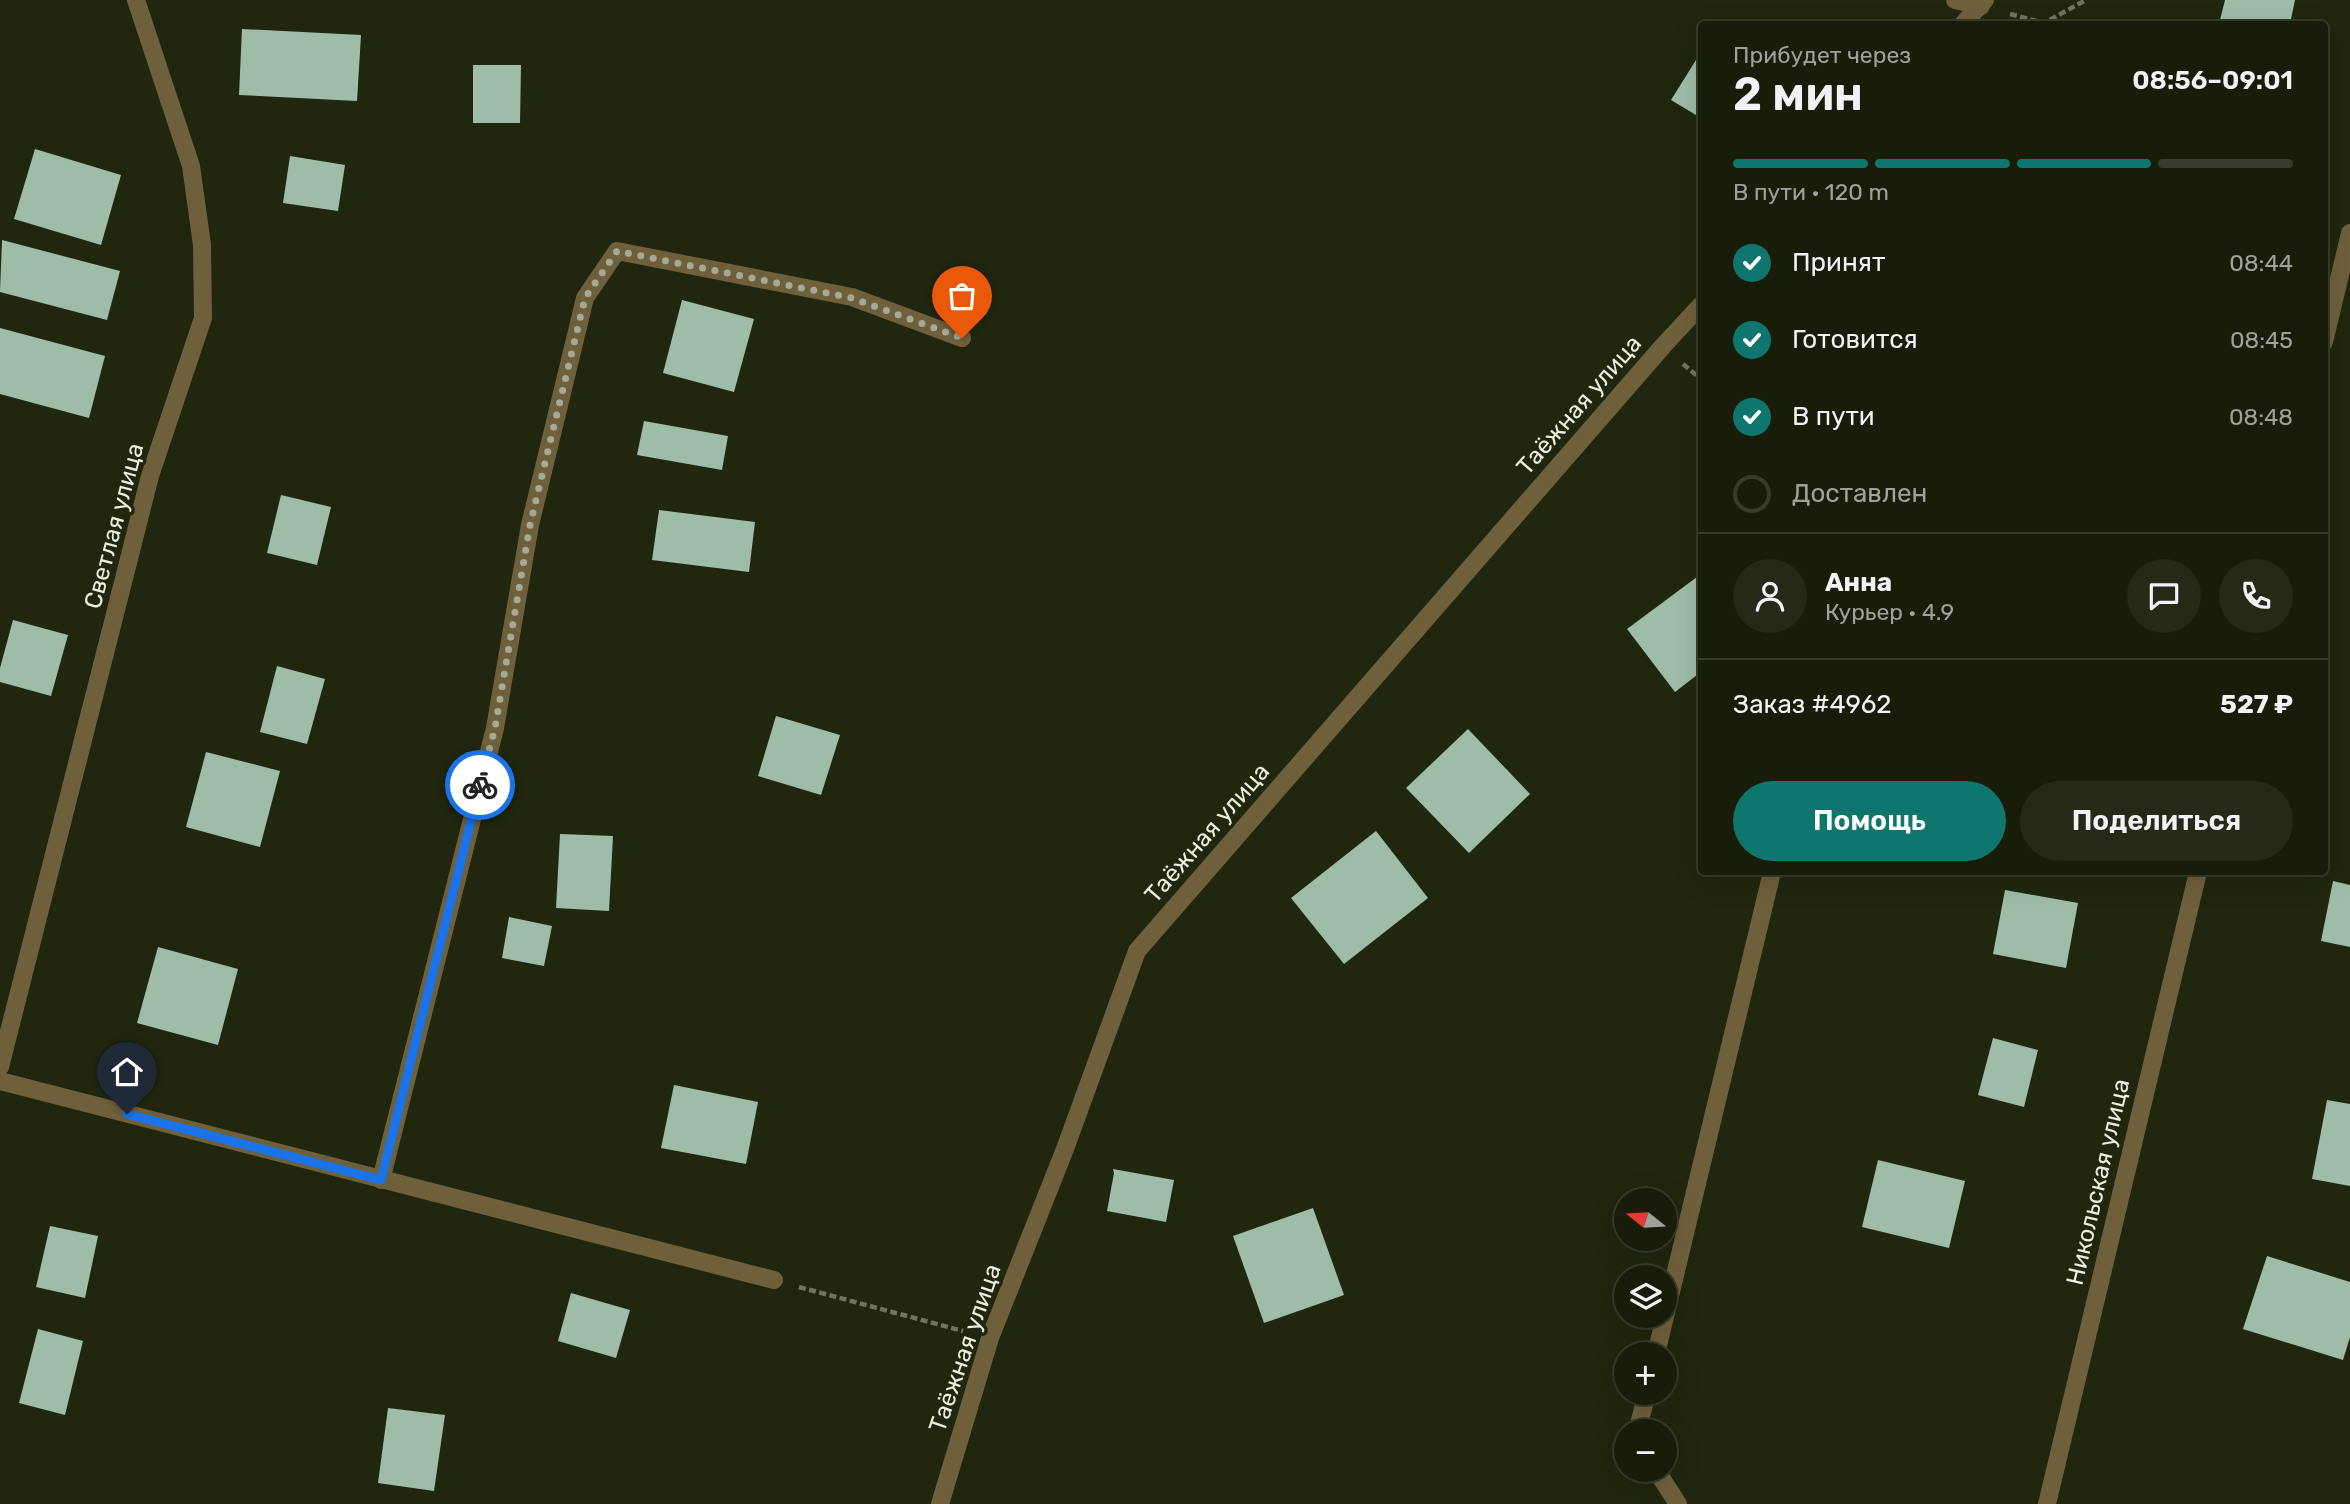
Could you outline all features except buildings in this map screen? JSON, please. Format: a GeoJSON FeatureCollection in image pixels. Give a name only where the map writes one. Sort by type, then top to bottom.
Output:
{"type":"FeatureCollection","features":[{"type":"Feature","properties":{"kind":"street","name":"Светлая улица"},"geometry":{"type":"LineString","coordinates":[[0,1067],[150,476],[203,318],[202,245],[191,166],[136,0]]}},
{"type":"Feature","properties":{"kind":"street"},"geometry":{"type":"LineString","coordinates":[[1955,0],[1983,3]]}},
{"type":"Feature","properties":{"kind":"street"},"geometry":{"type":"LineString","coordinates":[[1966,21],[1983,3]]}},
{"type":"Feature","properties":{"kind":"street"},"geometry":{"type":"LineString","coordinates":[[2328,325],[2350,233]]}},
{"type":"Feature","properties":{"kind":"street"},"geometry":{"type":"LineString","coordinates":[[381,1180],[495,728],[530,525],[585,298],[617,251],[852,298],[962,338]]}},
{"type":"Feature","properties":{"kind":"street","name":"Таёжная улица"},"geometry":{"type":"LineString","coordinates":[[940,1504],[990,1338],[1065,1149],[1137,951],[1698,308]]}},
{"type":"Feature","properties":{"kind":"street"},"geometry":{"type":"LineString","coordinates":[[1659,1342],[1771,875]]}},
{"type":"Feature","properties":{"kind":"street","name":"Никольская улица"},"geometry":{"type":"LineString","coordinates":[[2047,1504],[2197,875]]}},
{"type":"Feature","properties":{"kind":"street"},"geometry":{"type":"LineString","coordinates":[[0,1081],[774,1280]]}},
{"type":"Feature","properties":{"kind":"street"},"geometry":{"type":"LineString","coordinates":[[1664,1482],[1678,1504]]}},
{"type":"Feature","properties":{"kind":"path"},"geometry":{"type":"LineString","coordinates":[[2048,21],[2086,0]]}},
{"type":"Feature","properties":{"kind":"path"},"geometry":{"type":"LineString","coordinates":[[1983,3],[2038,21]]}},
{"type":"Feature","properties":{"kind":"path"},"geometry":{"type":"LineString","coordinates":[[774,1280],[990,1338]]}},
{"type":"Feature","properties":{"kind":"way so far"},"geometry":{"type":"LineString","coordinates":[[480,785],[495,728],[530,525],[585,298],[617,251],[852,298],[962,338]]}},
{"type":"Feature","properties":{"kind":"route"},"geometry":{"type":"LineString","coordinates":[[127,1114],[381,1180],[480,785]]}}]}
